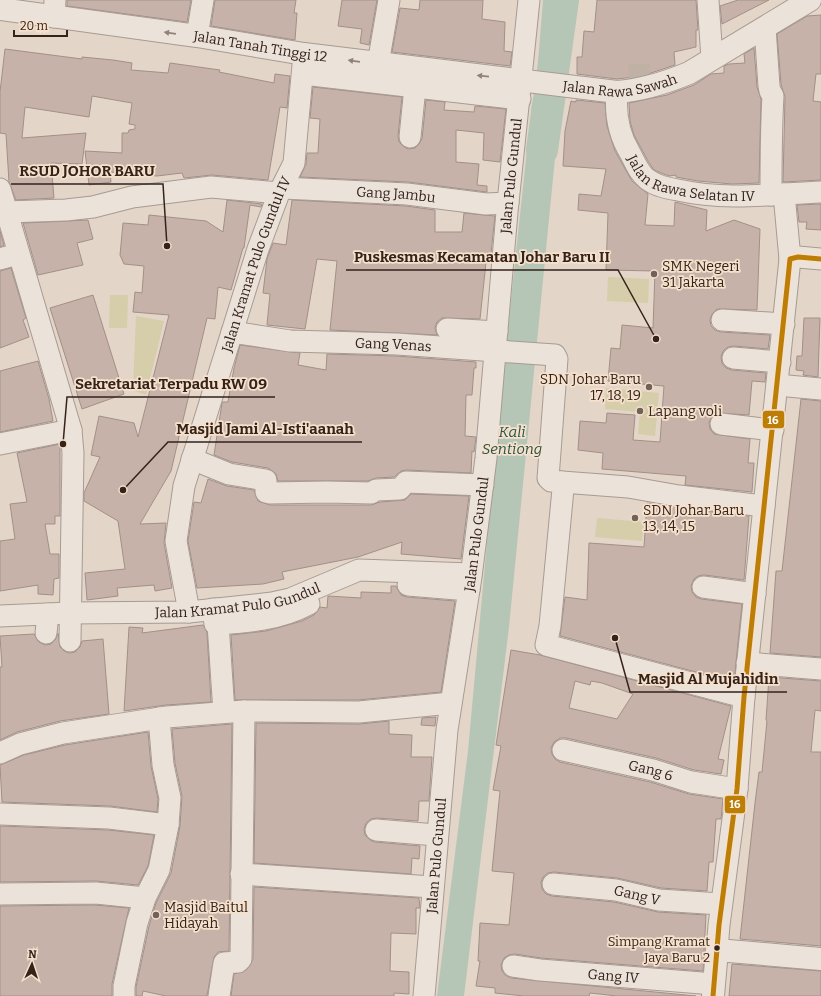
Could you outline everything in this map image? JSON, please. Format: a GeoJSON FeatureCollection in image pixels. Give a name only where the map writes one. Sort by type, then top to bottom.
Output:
{"type":"FeatureCollection","features":[{"type":"Feature","properties":{"kind":"street"},"geometry":{"type":"LineString","coordinates":[[197,36],[203,0]]}},
{"type":"Feature","properties":{"kind":"street"},"geometry":{"type":"LineString","coordinates":[[378,64],[389,0]]}},
{"type":"Feature","properties":{"kind":"street","name":"Jalan Pulo Gundul"},"geometry":{"type":"LineString","coordinates":[[424,996],[436,835],[451,703],[470,582],[483,485],[497,345],[508,203],[523,88],[529,0]]}},
{"type":"Feature","properties":{"kind":"street"},"geometry":{"type":"LineString","coordinates":[[708,0],[712,59]]}},
{"type":"Feature","properties":{"kind":"street","name":"Jalan Rawa Sawah"},"geometry":{"type":"LineString","coordinates":[[523,88],[566,85],[616,92],[675,79],[765,28],[810,0]]}},
{"type":"Feature","properties":{"kind":"street","name":"Jalan Tanah Tinggi 12"},"geometry":{"type":"LineString","coordinates":[[4,10],[55,8],[197,36],[303,65],[378,64],[523,88]]}},
{"type":"Feature","properties":{"kind":"street"},"geometry":{"type":"LineString","coordinates":[[713,990],[718,950],[721,904],[737,790],[747,663],[784,324],[805,258],[777,194],[770,139],[774,96],[770,91],[769,86],[765,28]]}},
{"type":"Feature","properties":{"kind":"street"},"geometry":{"type":"LineString","coordinates":[[303,65],[415,87],[523,88]]}},
{"type":"Feature","properties":{"kind":"street","name":"Jalan Kramat Pulo Gundul IV"},"geometry":{"type":"LineString","coordinates":[[189,612],[176,541],[184,486],[258,249],[294,163],[303,65]]}},
{"type":"Feature","properties":{"kind":"street"},"geometry":{"type":"LineString","coordinates":[[410,137],[415,87]]}},
{"type":"Feature","properties":{"kind":"street","name":"Jalan Rawa Selatan IV"},"geometry":{"type":"LineString","coordinates":[[616,92],[615,108],[623,140],[646,178],[666,188],[714,196],[737,198],[821,192]]}},
{"type":"Feature","properties":{"kind":"street","name":"Gang Jambu"},"geometry":{"type":"LineString","coordinates":[[6,212],[66,210],[93,207],[154,193],[212,187],[281,191],[407,194],[486,204],[508,203]]}},
{"type":"Feature","properties":{"kind":"street"},"geometry":{"type":"LineString","coordinates":[[0,189],[6,212],[9,256],[70,430],[73,453],[70,624]]}},
{"type":"Feature","properties":{"kind":"street"},"geometry":{"type":"LineString","coordinates":[[722,320],[784,324]]}},
{"type":"Feature","properties":{"kind":"street"},"geometry":{"type":"LineString","coordinates":[[447,329],[497,345]]}},
{"type":"Feature","properties":{"kind":"street","name":"Gang Venas"},"geometry":{"type":"LineString","coordinates":[[232,332],[290,341],[497,345],[550,355],[557,359],[548,478],[551,481],[562,482]]}},
{"type":"Feature","properties":{"kind":"street"},"geometry":{"type":"LineString","coordinates":[[733,358],[780,362]]}},
{"type":"Feature","properties":{"kind":"street"},"geometry":{"type":"LineString","coordinates":[[777,385],[821,389]]}},
{"type":"Feature","properties":{"kind":"street"},"geometry":{"type":"LineString","coordinates":[[721,424],[772,430]]}},
{"type":"Feature","properties":{"kind":"street"},"geometry":{"type":"LineString","coordinates":[[0,444],[70,430]]}},
{"type":"Feature","properties":{"kind":"street"},"geometry":{"type":"LineString","coordinates":[[192,459],[229,474],[266,480],[266,492],[270,493],[371,493],[376,490],[400,489],[406,482],[483,485]]}},
{"type":"Feature","properties":{"kind":"street"},"geometry":{"type":"LineString","coordinates":[[744,697],[546,645],[550,626],[562,504],[562,482],[628,487],[679,496],[764,506]]}},
{"type":"Feature","properties":{"kind":"street","name":"Jalan Kramat Pulo Gundul"},"geometry":{"type":"LineString","coordinates":[[0,616],[70,624],[189,612],[216,616],[328,589],[373,582],[470,582]]}},
{"type":"Feature","properties":{"kind":"street"},"geometry":{"type":"LineString","coordinates":[[703,587],[755,594]]}},
{"type":"Feature","properties":{"kind":"street"},"geometry":{"type":"LineString","coordinates":[[216,616],[234,712],[244,787],[241,874],[241,960],[238,962],[224,963],[220,996]]}},
{"type":"Feature","properties":{"kind":"street"},"geometry":{"type":"LineString","coordinates":[[747,663],[821,669]]}},
{"type":"Feature","properties":{"kind":"street"},"geometry":{"type":"LineString","coordinates":[[0,754],[20,744],[48,737],[159,718],[234,712],[359,712],[451,703]]}},
{"type":"Feature","properties":{"kind":"street"},"geometry":{"type":"LineString","coordinates":[[124,996],[124,986],[137,923],[145,898],[159,870],[168,825],[170,798],[164,765],[159,718]]}},
{"type":"Feature","properties":{"kind":"street","name":"Gang 6"},"geometry":{"type":"LineString","coordinates":[[563,750],[653,770],[691,782],[737,790]]}},
{"type":"Feature","properties":{"kind":"street"},"geometry":{"type":"LineString","coordinates":[[0,814],[109,818],[168,825]]}},
{"type":"Feature","properties":{"kind":"street"},"geometry":{"type":"LineString","coordinates":[[376,830],[436,835]]}},
{"type":"Feature","properties":{"kind":"street"},"geometry":{"type":"LineString","coordinates":[[241,874],[432,887]]}},
{"type":"Feature","properties":{"kind":"street","name":"Gang V"},"geometry":{"type":"LineString","coordinates":[[553,884],[616,890],[659,900],[721,904]]}},
{"type":"Feature","properties":{"kind":"street"},"geometry":{"type":"LineString","coordinates":[[0,894],[96,893],[145,898]]}},
{"type":"Feature","properties":{"kind":"street"},"geometry":{"type":"LineString","coordinates":[[718,950],[821,959]]}},
{"type":"Feature","properties":{"kind":"street","name":"Gang IV"},"geometry":{"type":"LineString","coordinates":[[513,966],[713,990]]}},
{"type":"Feature","properties":{"kind":"shaded area"},"geometry":{"type":"Polygon","coordinates":[[[608,277],[649,279],[648,303],[607,301],[608,277]]]}},
{"type":"Feature","properties":{"kind":"shaded area"},"geometry":{"type":"Polygon","coordinates":[[[110,295],[128,295],[127,328],[109,328],[110,295]]]}},
{"type":"Feature","properties":{"kind":"shaded area"},"geometry":{"type":"Polygon","coordinates":[[[136,316],[164,321],[146,395],[133,390],[136,316]]]}},
{"type":"Feature","properties":{"kind":"shaded area","name":"Lapang voli"},"geometry":{"type":"Polygon","coordinates":[[[606,388],[659,393],[655,436],[638,434],[640,412],[605,409],[606,388]]]}},
{"type":"Feature","properties":{"kind":"shaded area"},"geometry":{"type":"Polygon","coordinates":[[[597,518],[644,522],[642,541],[595,537],[597,518]]]}},
{"type":"Feature","properties":{"kind":"water"},"geometry":{"type":"Polygon","coordinates":[[[543,0],[575,0],[567,77],[537,75],[543,0]]]}},
{"type":"Feature","properties":{"kind":"water","name":"Kali Sentiong"},"geometry":{"type":"Polygon","coordinates":[[[532,103],[560,107],[509,627],[464,996],[437,996],[468,751],[498,421],[532,103]]]}},
{"type":"Feature","properties":{"kind":"building"},"geometry":{"type":"Polygon","coordinates":[[[67,0],[191,0],[187,22],[67,6],[67,0]]]}},
{"type":"Feature","properties":{"kind":"building"},"geometry":{"type":"Polygon","coordinates":[[[215,0],[296,0],[294,13],[297,13],[295,40],[211,26],[215,0]]]}},
{"type":"Feature","properties":{"kind":"building"},"geometry":{"type":"Polygon","coordinates":[[[342,0],[377,0],[369,45],[360,43],[362,29],[338,26],[342,0]]]}},
{"type":"Feature","properties":{"kind":"building"},"geometry":{"type":"Polygon","coordinates":[[[420,0],[483,0],[482,19],[505,22],[504,51],[512,52],[510,66],[392,52],[400,8],[419,10],[420,0]]]}},
{"type":"Feature","properties":{"kind":"building"},"geometry":{"type":"Polygon","coordinates":[[[597,0],[696,0],[698,30],[696,30],[696,47],[674,52],[675,65],[642,76],[617,79],[577,74],[577,57],[582,57],[584,31],[594,32],[597,0]]]}},
{"type":"Feature","properties":{"kind":"building"},"geometry":{"type":"Polygon","coordinates":[[[738,0],[769,0],[722,24],[720,6],[738,0]]]}},
{"type":"Feature","properties":{"kind":"building"},"geometry":{"type":"Polygon","coordinates":[[[821,15],[821,74],[816,74],[813,101],[821,102],[821,180],[783,182],[785,97],[781,84],[777,34],[807,16],[821,15]]]}},
{"type":"Feature","properties":{"kind":"building"},"geometry":{"type":"Polygon","coordinates":[[[754,48],[757,87],[761,99],[759,183],[732,184],[698,181],[676,177],[676,175],[669,176],[654,170],[634,135],[630,121],[629,103],[667,95],[694,85],[711,74],[724,73],[724,66],[729,64],[745,63],[744,54],[754,48]]]}},
{"type":"Feature","properties":{"kind":"building"},"geometry":{"type":"Polygon","coordinates":[[[5,49],[82,59],[82,57],[132,63],[131,70],[168,73],[170,63],[220,70],[219,72],[274,83],[275,74],[290,76],[287,108],[280,107],[268,180],[212,175],[184,178],[182,173],[157,176],[110,172],[111,182],[89,185],[85,151],[122,153],[122,133],[128,133],[129,130],[135,129],[135,125],[129,124],[132,103],[92,96],[89,117],[25,107],[22,138],[86,133],[82,164],[51,163],[54,198],[16,200],[9,182],[6,134],[0,133],[0,92],[5,49]]]}},
{"type":"Feature","properties":{"kind":"building"},"geometry":{"type":"Polygon","coordinates":[[[313,87],[402,97],[398,136],[399,142],[408,149],[415,148],[422,139],[426,100],[445,102],[444,110],[474,112],[475,106],[506,109],[500,162],[483,160],[484,133],[456,130],[456,162],[479,164],[477,185],[487,186],[487,192],[408,182],[300,177],[306,164],[307,153],[318,153],[320,119],[310,118],[313,87]]]}},
{"type":"Feature","properties":{"kind":"building"},"geometry":{"type":"Polygon","coordinates":[[[576,100],[605,103],[607,126],[615,151],[632,181],[648,194],[645,225],[674,226],[675,202],[707,210],[706,231],[734,220],[760,229],[757,310],[717,309],[712,314],[710,320],[711,326],[715,330],[721,332],[770,335],[768,349],[734,346],[728,347],[723,351],[721,357],[722,363],[726,368],[732,370],[766,373],[765,382],[752,381],[749,415],[717,413],[709,422],[710,429],[714,434],[750,439],[748,463],[754,463],[752,492],[685,485],[686,476],[602,469],[603,453],[578,450],[580,421],[606,423],[607,413],[635,415],[633,440],[660,442],[664,386],[608,381],[611,348],[620,349],[622,325],[653,328],[655,271],[606,270],[608,213],[578,210],[579,194],[601,196],[606,169],[563,166],[565,131],[571,101],[576,102],[576,100]]]}},
{"type":"Feature","properties":{"kind":"building"},"geometry":{"type":"Polygon","coordinates":[[[227,200],[262,204],[261,207],[250,205],[244,248],[231,290],[218,287],[215,319],[207,318],[171,471],[140,524],[166,523],[164,543],[172,588],[155,591],[154,585],[117,588],[118,596],[87,600],[85,573],[125,569],[118,521],[84,501],[84,493],[100,457],[91,455],[99,416],[134,423],[138,437],[169,315],[133,312],[135,292],[142,293],[144,266],[124,264],[120,255],[123,223],[148,225],[149,215],[206,221],[223,232],[227,200]]]}},
{"type":"Feature","properties":{"kind":"building"},"geometry":{"type":"Polygon","coordinates":[[[292,200],[406,206],[435,210],[435,232],[462,232],[464,213],[495,216],[491,253],[487,253],[480,319],[442,318],[437,322],[435,328],[437,335],[330,330],[337,261],[317,259],[305,329],[267,325],[270,294],[263,293],[267,259],[273,243],[286,245],[292,200]]]}},
{"type":"Feature","properties":{"kind":"building"},"geometry":{"type":"Polygon","coordinates":[[[821,204],[821,230],[806,229],[807,222],[799,222],[797,205],[821,204]]]}},
{"type":"Feature","properties":{"kind":"building"},"geometry":{"type":"Polygon","coordinates":[[[88,220],[93,239],[77,243],[83,265],[38,275],[23,223],[88,220]]]}},
{"type":"Feature","properties":{"kind":"building"},"geometry":{"type":"Polygon","coordinates":[[[0,231],[4,245],[0,247],[0,231]]]}},
{"type":"Feature","properties":{"kind":"building"},"geometry":{"type":"Polygon","coordinates":[[[11,268],[26,318],[23,320],[29,337],[0,348],[0,271],[11,268]]]}},
{"type":"Feature","properties":{"kind":"building"},"geometry":{"type":"Polygon","coordinates":[[[93,295],[124,394],[82,409],[50,308],[93,295]]]}},
{"type":"Feature","properties":{"kind":"building"},"geometry":{"type":"Polygon","coordinates":[[[804,318],[820,318],[818,377],[803,375],[804,371],[796,370],[797,356],[802,356],[804,318]]]}},
{"type":"Feature","properties":{"kind":"building"},"geometry":{"type":"Polygon","coordinates":[[[240,345],[300,353],[298,365],[326,370],[327,354],[396,356],[476,362],[476,368],[474,368],[472,395],[466,395],[465,436],[476,437],[474,452],[472,451],[471,473],[406,470],[401,471],[394,477],[376,478],[368,481],[278,481],[276,474],[268,468],[232,462],[214,455],[222,403],[228,402],[240,345]]]}},
{"type":"Feature","properties":{"kind":"building"},"geometry":{"type":"Polygon","coordinates":[[[38,361],[49,399],[53,421],[0,432],[0,371],[38,361]]]}},
{"type":"Feature","properties":{"kind":"building"},"geometry":{"type":"Polygon","coordinates":[[[801,399],[821,401],[821,657],[770,653],[776,571],[782,571],[801,399]]]}},
{"type":"Feature","properties":{"kind":"building"},"geometry":{"type":"Polygon","coordinates":[[[60,444],[60,516],[55,516],[55,524],[45,524],[50,554],[59,554],[59,578],[54,579],[53,595],[38,594],[38,585],[0,591],[0,541],[15,539],[10,504],[27,502],[17,453],[60,444]]]}},
{"type":"Feature","properties":{"kind":"building"},"geometry":{"type":"Polygon","coordinates":[[[208,479],[227,486],[254,490],[258,501],[270,505],[371,505],[380,502],[405,500],[411,494],[469,496],[461,559],[401,554],[402,542],[358,557],[282,572],[284,579],[263,584],[197,588],[188,541],[194,502],[201,503],[208,479]]]}},
{"type":"Feature","properties":{"kind":"building"},"geometry":{"type":"Polygon","coordinates":[[[647,503],[749,516],[744,580],[704,575],[698,576],[694,579],[691,586],[692,592],[696,597],[701,599],[742,604],[734,682],[560,636],[565,597],[587,600],[589,543],[644,547],[647,503]]]}},
{"type":"Feature","properties":{"kind":"building"},"geometry":{"type":"Polygon","coordinates":[[[391,586],[396,586],[401,595],[407,597],[455,601],[441,692],[358,700],[235,700],[231,635],[266,631],[302,621],[314,615],[320,607],[327,608],[328,596],[361,598],[361,592],[391,593],[391,586]]]}},
{"type":"Feature","properties":{"kind":"building"},"geometry":{"type":"Polygon","coordinates":[[[203,625],[207,632],[211,702],[166,705],[124,711],[129,627],[143,628],[142,633],[203,625]]]}},
{"type":"Feature","properties":{"kind":"building"},"geometry":{"type":"Polygon","coordinates":[[[58,633],[60,647],[69,653],[75,652],[80,647],[82,641],[103,639],[109,714],[60,721],[17,732],[0,740],[0,667],[2,667],[0,636],[34,634],[39,642],[45,645],[51,644],[55,640],[58,633]]]}},
{"type":"Feature","properties":{"kind":"building"},"geometry":{"type":"Polygon","coordinates":[[[511,650],[540,655],[731,706],[718,759],[724,760],[721,774],[694,770],[656,758],[566,738],[560,738],[554,742],[551,748],[555,759],[560,762],[650,782],[689,794],[723,799],[721,819],[716,819],[713,862],[709,862],[707,891],[661,888],[617,878],[554,872],[548,873],[543,877],[541,882],[542,889],[546,894],[552,896],[614,902],[658,912],[706,915],[703,971],[541,958],[515,954],[504,958],[501,965],[502,971],[505,975],[511,978],[696,996],[617,996],[590,993],[589,996],[524,996],[495,993],[495,988],[476,986],[480,961],[478,961],[480,923],[509,925],[514,873],[492,871],[500,791],[493,790],[501,746],[496,745],[511,650]],[[575,681],[569,708],[617,719],[633,694],[602,683],[591,681],[590,685],[575,681]]]}},
{"type":"Feature","properties":{"kind":"building"},"geometry":{"type":"Polygon","coordinates":[[[769,677],[821,681],[821,711],[815,710],[811,752],[821,752],[821,946],[740,939],[759,772],[762,772],[767,721],[769,677]]]}},
{"type":"Feature","properties":{"kind":"building"},"geometry":{"type":"Polygon","coordinates":[[[436,717],[435,726],[421,725],[422,718],[436,717]]]}},
{"type":"Feature","properties":{"kind":"building"},"geometry":{"type":"Polygon","coordinates":[[[389,721],[389,734],[412,735],[411,757],[432,757],[429,801],[419,801],[418,821],[377,818],[371,819],[366,823],[364,829],[365,835],[370,840],[375,842],[420,846],[419,859],[412,858],[411,874],[254,863],[256,723],[359,724],[389,721]]]}},
{"type":"Feature","properties":{"kind":"building"},"geometry":{"type":"Polygon","coordinates":[[[232,724],[229,951],[218,952],[214,957],[207,996],[166,996],[143,991],[142,996],[136,996],[136,987],[149,926],[156,903],[171,873],[180,826],[182,796],[175,763],[172,729],[232,724]]]}},
{"type":"Feature","properties":{"kind":"building"},"geometry":{"type":"Polygon","coordinates":[[[148,732],[151,766],[158,799],[157,812],[110,806],[2,802],[0,765],[24,755],[65,745],[148,732]]]}},
{"type":"Feature","properties":{"kind":"building"},"geometry":{"type":"Polygon","coordinates":[[[0,826],[108,830],[154,835],[148,866],[138,885],[96,881],[0,882],[0,826]]]}},
{"type":"Feature","properties":{"kind":"building"},"geometry":{"type":"Polygon","coordinates":[[[254,887],[419,898],[420,908],[416,908],[416,934],[391,933],[390,971],[409,972],[409,994],[394,993],[394,996],[231,996],[234,974],[246,970],[253,959],[254,887]]]}},
{"type":"Feature","properties":{"kind":"building"},"geometry":{"type":"Polygon","coordinates":[[[95,905],[129,908],[112,984],[112,996],[0,996],[0,906],[95,905]]]}},
{"type":"Feature","properties":{"kind":"building"},"geometry":{"type":"Polygon","coordinates":[[[732,964],[821,971],[821,996],[729,996],[732,964]]]}},
{"type":"Feature","properties":{"kind":"waterway"},"geometry":{"type":"LineString","coordinates":[[542,150],[563,0]]}},
{"type":"Feature","properties":{"kind":"tunnel"},"geometry":{"type":"LineString","coordinates":[[639,64],[639,85]]}},
{"type":"Feature","properties":{"kind":"transit line","name":"16"},"geometry":{"type":"LineString","coordinates":[[713,996],[719,925],[737,789],[744,697],[790,259],[798,257],[821,259]]}},
{"type":"Feature","properties":{"kind":"place","name":"RSUD JOHOR BARU"},"geometry":{"type":"Point","coordinates":[167,246]}},
{"type":"Feature","properties":{"kind":"place","name":"SMK Negeri 31 Jakarta"},"geometry":{"type":"Point","coordinates":[654,274]}},
{"type":"Feature","properties":{"kind":"place","name":"Puskesmas Kecamatan Johar Baru II"},"geometry":{"type":"Point","coordinates":[656,339]}},
{"type":"Feature","properties":{"kind":"place","name":"SDN Johar Baru 17, 18, 19"},"geometry":{"type":"Point","coordinates":[649,387]}},
{"type":"Feature","properties":{"kind":"place","name":"Lapang voli"},"geometry":{"type":"Point","coordinates":[640,411]}},
{"type":"Feature","properties":{"kind":"place","name":"Sekretariat Terpadu RW 09"},"geometry":{"type":"Point","coordinates":[63,444]}},
{"type":"Feature","properties":{"kind":"place","name":"Masjid Jami Al-Isti'aanah"},"geometry":{"type":"Point","coordinates":[123,490]}},
{"type":"Feature","properties":{"kind":"place","name":"SDN Johar Baru 13, 14, 15"},"geometry":{"type":"Point","coordinates":[635,518]}},
{"type":"Feature","properties":{"kind":"place","name":"Masjid Al Mujahidin"},"geometry":{"type":"Point","coordinates":[615,638]}},
{"type":"Feature","properties":{"kind":"place","name":"Masjid Baitul Hidayah"},"geometry":{"type":"Point","coordinates":[156,915]}},
{"type":"Feature","properties":{"kind":"place","name":"Simpang Kramat Jaya Baru 2"},"geometry":{"type":"Point","coordinates":[717,948]}}]}
